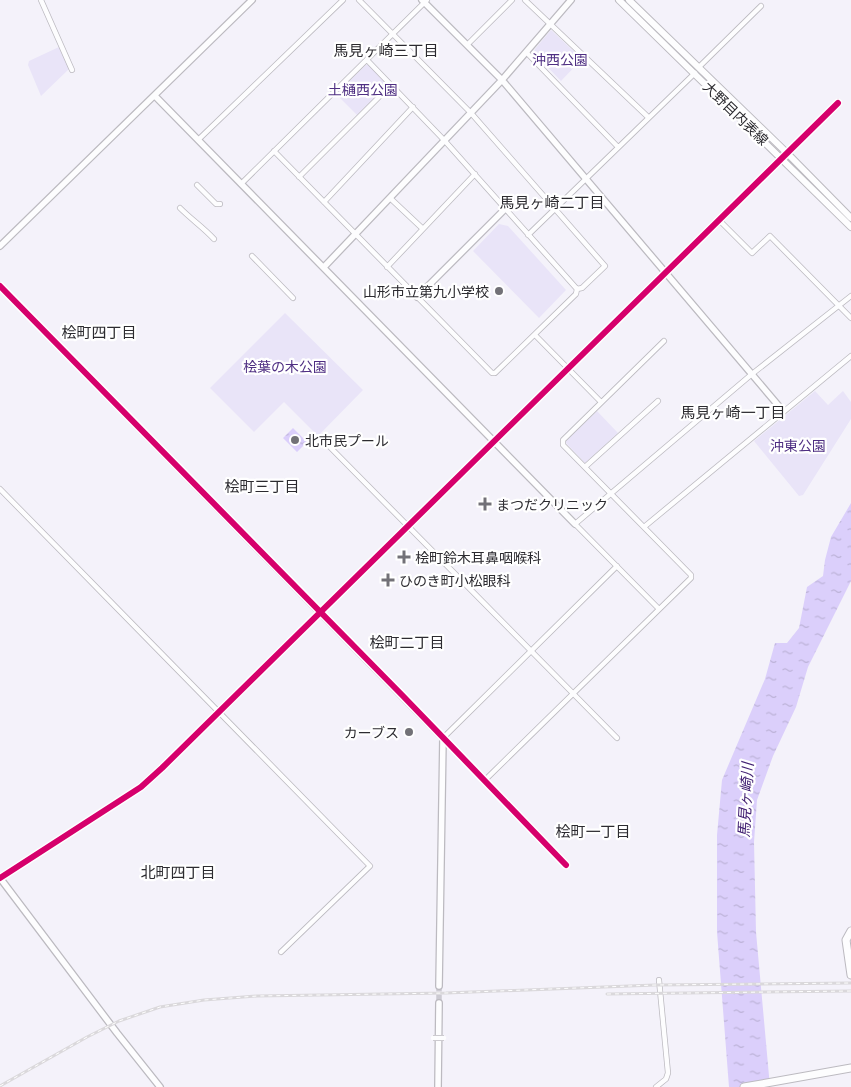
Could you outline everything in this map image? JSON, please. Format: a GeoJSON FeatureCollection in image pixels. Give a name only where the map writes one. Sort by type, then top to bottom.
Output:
{"type":"FeatureCollection","features":[{"type":"Feature","properties":{"kind":"main road","name":"大野目内表線"},"geometry":{"type":"LineString","coordinates":[[619,0],[787,153],[851,218]]}},
{"type":"Feature","properties":{"kind":"main road","name":"大野目内表線"},"geometry":{"type":"LineString","coordinates":[[629,0],[851,227]]}},
{"type":"Feature","properties":{"kind":"main road"},"geometry":{"type":"LineString","coordinates":[[851,931],[846,940],[851,976]]}},
{"type":"Feature","properties":{"kind":"main road"},"geometry":{"type":"LineString","coordinates":[[744,1087],[851,1068]]}},
{"type":"Feature","properties":{"kind":"street"},"geometry":{"type":"LineString","coordinates":[[41,0],[72,70]]}},
{"type":"Feature","properties":{"kind":"street"},"geometry":{"type":"LineString","coordinates":[[0,246],[252,0]]}},
{"type":"Feature","properties":{"kind":"street"},"geometry":{"type":"LineString","coordinates":[[198,140],[343,0]]}},
{"type":"Feature","properties":{"kind":"street"},"geometry":{"type":"LineString","coordinates":[[274,151],[492,373],[495,373],[576,294],[578,289],[582,288],[605,266],[471,113],[359,0]]}},
{"type":"Feature","properties":{"kind":"street"},"geometry":{"type":"LineString","coordinates":[[467,45],[512,0]]}},
{"type":"Feature","properties":{"kind":"street"},"geometry":{"type":"LineString","coordinates":[[526,0],[648,117]]}},
{"type":"Feature","properties":{"kind":"street"},"geometry":{"type":"LineString","coordinates":[[324,267],[527,53],[571,0]]}},
{"type":"Feature","properties":{"kind":"street"},"geometry":{"type":"LineString","coordinates":[[241,184],[425,1],[502,80],[783,411]]}},
{"type":"Feature","properties":{"kind":"street"},"geometry":{"type":"LineString","coordinates":[[528,235],[761,6]]}},
{"type":"Feature","properties":{"kind":"street"},"geometry":{"type":"LineString","coordinates":[[527,53],[618,147]]}},
{"type":"Feature","properties":{"kind":"street"},"geometry":{"type":"LineString","coordinates":[[367,60],[414,107],[578,289]]}},
{"type":"Feature","properties":{"kind":"street"},"geometry":{"type":"LineString","coordinates":[[299,176],[391,85]]}},
{"type":"Feature","properties":{"kind":"street"},"geometry":{"type":"LineString","coordinates":[[155,96],[659,609]]}},
{"type":"Feature","properties":{"kind":"street"},"geometry":{"type":"LineString","coordinates":[[160,1087],[0,878],[141,787],[162,768],[838,103]]}},
{"type":"Feature","properties":{"kind":"street"},"geometry":{"type":"LineString","coordinates":[[324,202],[414,107]]}},
{"type":"Feature","properties":{"kind":"street"},"geometry":{"type":"LineString","coordinates":[[387,267],[475,174]]}},
{"type":"Feature","properties":{"kind":"street"},"geometry":{"type":"LineString","coordinates":[[197,186],[216,204],[220,204]]}},
{"type":"Feature","properties":{"kind":"street"},"geometry":{"type":"LineString","coordinates":[[390,198],[423,229]]}},
{"type":"Feature","properties":{"kind":"street"},"geometry":{"type":"LineString","coordinates":[[180,208],[195,223],[200,224],[214,239]]}},
{"type":"Feature","properties":{"kind":"street"},"geometry":{"type":"LineString","coordinates":[[417,297],[505,209]]}},
{"type":"Feature","properties":{"kind":"street"},"geometry":{"type":"LineString","coordinates":[[719,220],[752,253],[770,236],[851,318]]}},
{"type":"Feature","properties":{"kind":"street"},"geometry":{"type":"LineString","coordinates":[[252,256],[293,298]]}},
{"type":"Feature","properties":{"kind":"street"},"geometry":{"type":"LineString","coordinates":[[0,286],[566,865]]}},
{"type":"Feature","properties":{"kind":"street"},"geometry":{"type":"LineString","coordinates":[[575,524],[752,374],[851,296]]}},
{"type":"Feature","properties":{"kind":"street"},"geometry":{"type":"LineString","coordinates":[[535,335],[601,402]]}},
{"type":"Feature","properties":{"kind":"street"},"geometry":{"type":"LineString","coordinates":[[484,781],[691,578],[691,575],[563,445],[563,440],[664,341]]}},
{"type":"Feature","properties":{"kind":"street"},"geometry":{"type":"LineString","coordinates":[[644,527],[851,356]]}},
{"type":"Feature","properties":{"kind":"street"},"geometry":{"type":"LineString","coordinates":[[585,467],[658,401]]}},
{"type":"Feature","properties":{"kind":"street"},"geometry":{"type":"LineString","coordinates":[[322,439],[616,738]]}},
{"type":"Feature","properties":{"kind":"street"},"geometry":{"type":"LineString","coordinates":[[0,490],[370,866],[281,952]]}},
{"type":"Feature","properties":{"kind":"street"},"geometry":{"type":"LineString","coordinates":[[438,986],[443,738],[617,566]]}},
{"type":"Feature","properties":{"kind":"street"},"geometry":{"type":"LineString","coordinates":[[656,1087],[666,1079],[668,1073],[659,980]]}},
{"type":"Feature","properties":{"kind":"street"},"geometry":{"type":"LineString","coordinates":[[438,1087],[439,1003]]}},
{"type":"Feature","properties":{"kind":"street"},"geometry":{"type":"LineString","coordinates":[[433,1038],[444,1038]]}},
{"type":"Feature","properties":{"kind":"green space","name":"沖西公園"},"geometry":{"type":"Polygon","coordinates":[[[551,30],[582,59],[561,81],[534,53],[535,49],[551,30]]]}},
{"type":"Feature","properties":{"kind":"green space"},"geometry":{"type":"Polygon","coordinates":[[[59,47],[69,69],[41,96],[28,65],[29,61],[59,47]]]}},
{"type":"Feature","properties":{"kind":"green space","name":"土樋西公園"},"geometry":{"type":"Polygon","coordinates":[[[366,65],[370,65],[389,84],[357,115],[336,94],[366,65]]]}},
{"type":"Feature","properties":{"kind":"green space"},"geometry":{"type":"Polygon","coordinates":[[[499,224],[508,226],[566,290],[539,318],[473,251],[499,224]]]}},
{"type":"Feature","properties":{"kind":"green space","name":"桧葉の木公園"},"geometry":{"type":"Polygon","coordinates":[[[285,313],[363,390],[318,436],[284,402],[254,432],[210,388],[285,313]]]}},
{"type":"Feature","properties":{"kind":"green space","name":"沖東公園"},"geometry":{"type":"Polygon","coordinates":[[[815,391],[828,405],[843,391],[851,402],[851,419],[803,495],[799,496],[754,441],[815,391]]]}},
{"type":"Feature","properties":{"kind":"green space"},"geometry":{"type":"Polygon","coordinates":[[[597,411],[618,433],[585,463],[565,442],[597,411]]]}},
{"type":"Feature","properties":{"kind":"water","name":"北市民プール"},"geometry":{"type":"Polygon","coordinates":[[[293,428],[307,442],[297,452],[283,438],[293,428]]]}},
{"type":"Feature","properties":{"kind":"water","name":"馬見ヶ崎川"},"geometry":{"type":"Polygon","coordinates":[[[851,503],[851,581],[808,667],[796,707],[773,756],[757,800],[754,842],[756,932],[770,1087],[729,1087],[717,932],[717,835],[722,780],[765,679],[775,643],[787,643],[799,628],[807,587],[823,576],[831,537],[851,503]]]}},
{"type":"Feature","properties":{"kind":"tunnel"},"geometry":{"type":"LineString","coordinates":[[439,986],[439,1003]]}},
{"type":"Feature","properties":{"kind":"railway"},"geometry":{"type":"LineString","coordinates":[[0,1086],[119,1021],[160,1007],[204,1000],[257,996],[446,993],[655,985],[851,983]]}},
{"type":"Feature","properties":{"kind":"railway"},"geometry":{"type":"LineString","coordinates":[[607,994],[851,991]]}},
{"type":"Feature","properties":{"kind":"cycle path"},"geometry":{"type":"LineString","coordinates":[[0,878],[141,787],[162,768],[838,103]]}},
{"type":"Feature","properties":{"kind":"cycle path"},"geometry":{"type":"LineString","coordinates":[[0,286],[402,695],[566,865]]}},
{"type":"Feature","properties":{"kind":"place","name":"山形市立第九小学校"},"geometry":{"type":"Point","coordinates":[499,291]}},
{"type":"Feature","properties":{"kind":"place","name":"北市民プール"},"geometry":{"type":"Point","coordinates":[295,440]}},
{"type":"Feature","properties":{"kind":"place","name":"まつだクリニック"},"geometry":{"type":"Point","coordinates":[485,504]}},
{"type":"Feature","properties":{"kind":"place","name":"桧町鈴木耳鼻咽喉科"},"geometry":{"type":"Point","coordinates":[404,557]}},
{"type":"Feature","properties":{"kind":"place","name":"ひのき町小松眼科"},"geometry":{"type":"Point","coordinates":[388,580]}},
{"type":"Feature","properties":{"kind":"place","name":"カーブス"},"geometry":{"type":"Point","coordinates":[409,732]}},
{"type":"Feature","properties":{"kind":"district","name":"馬見ヶ崎三丁目"},"geometry":{"type":"Point","coordinates":[386,50]}},
{"type":"Feature","properties":{"kind":"district","name":"馬見ヶ崎二丁目"},"geometry":{"type":"Point","coordinates":[552,202]}},
{"type":"Feature","properties":{"kind":"district","name":"桧町四丁目"},"geometry":{"type":"Point","coordinates":[99,332]}},
{"type":"Feature","properties":{"kind":"district","name":"馬見ヶ崎一丁目"},"geometry":{"type":"Point","coordinates":[733,412]}},
{"type":"Feature","properties":{"kind":"district","name":"桧町三丁目"},"geometry":{"type":"Point","coordinates":[262,486]}},
{"type":"Feature","properties":{"kind":"district","name":"桧町二丁目"},"geometry":{"type":"Point","coordinates":[407,642]}},
{"type":"Feature","properties":{"kind":"district","name":"桧町一丁目"},"geometry":{"type":"Point","coordinates":[593,831]}},
{"type":"Feature","properties":{"kind":"district","name":"北町四丁目"},"geometry":{"type":"Point","coordinates":[178,872]}}]}
